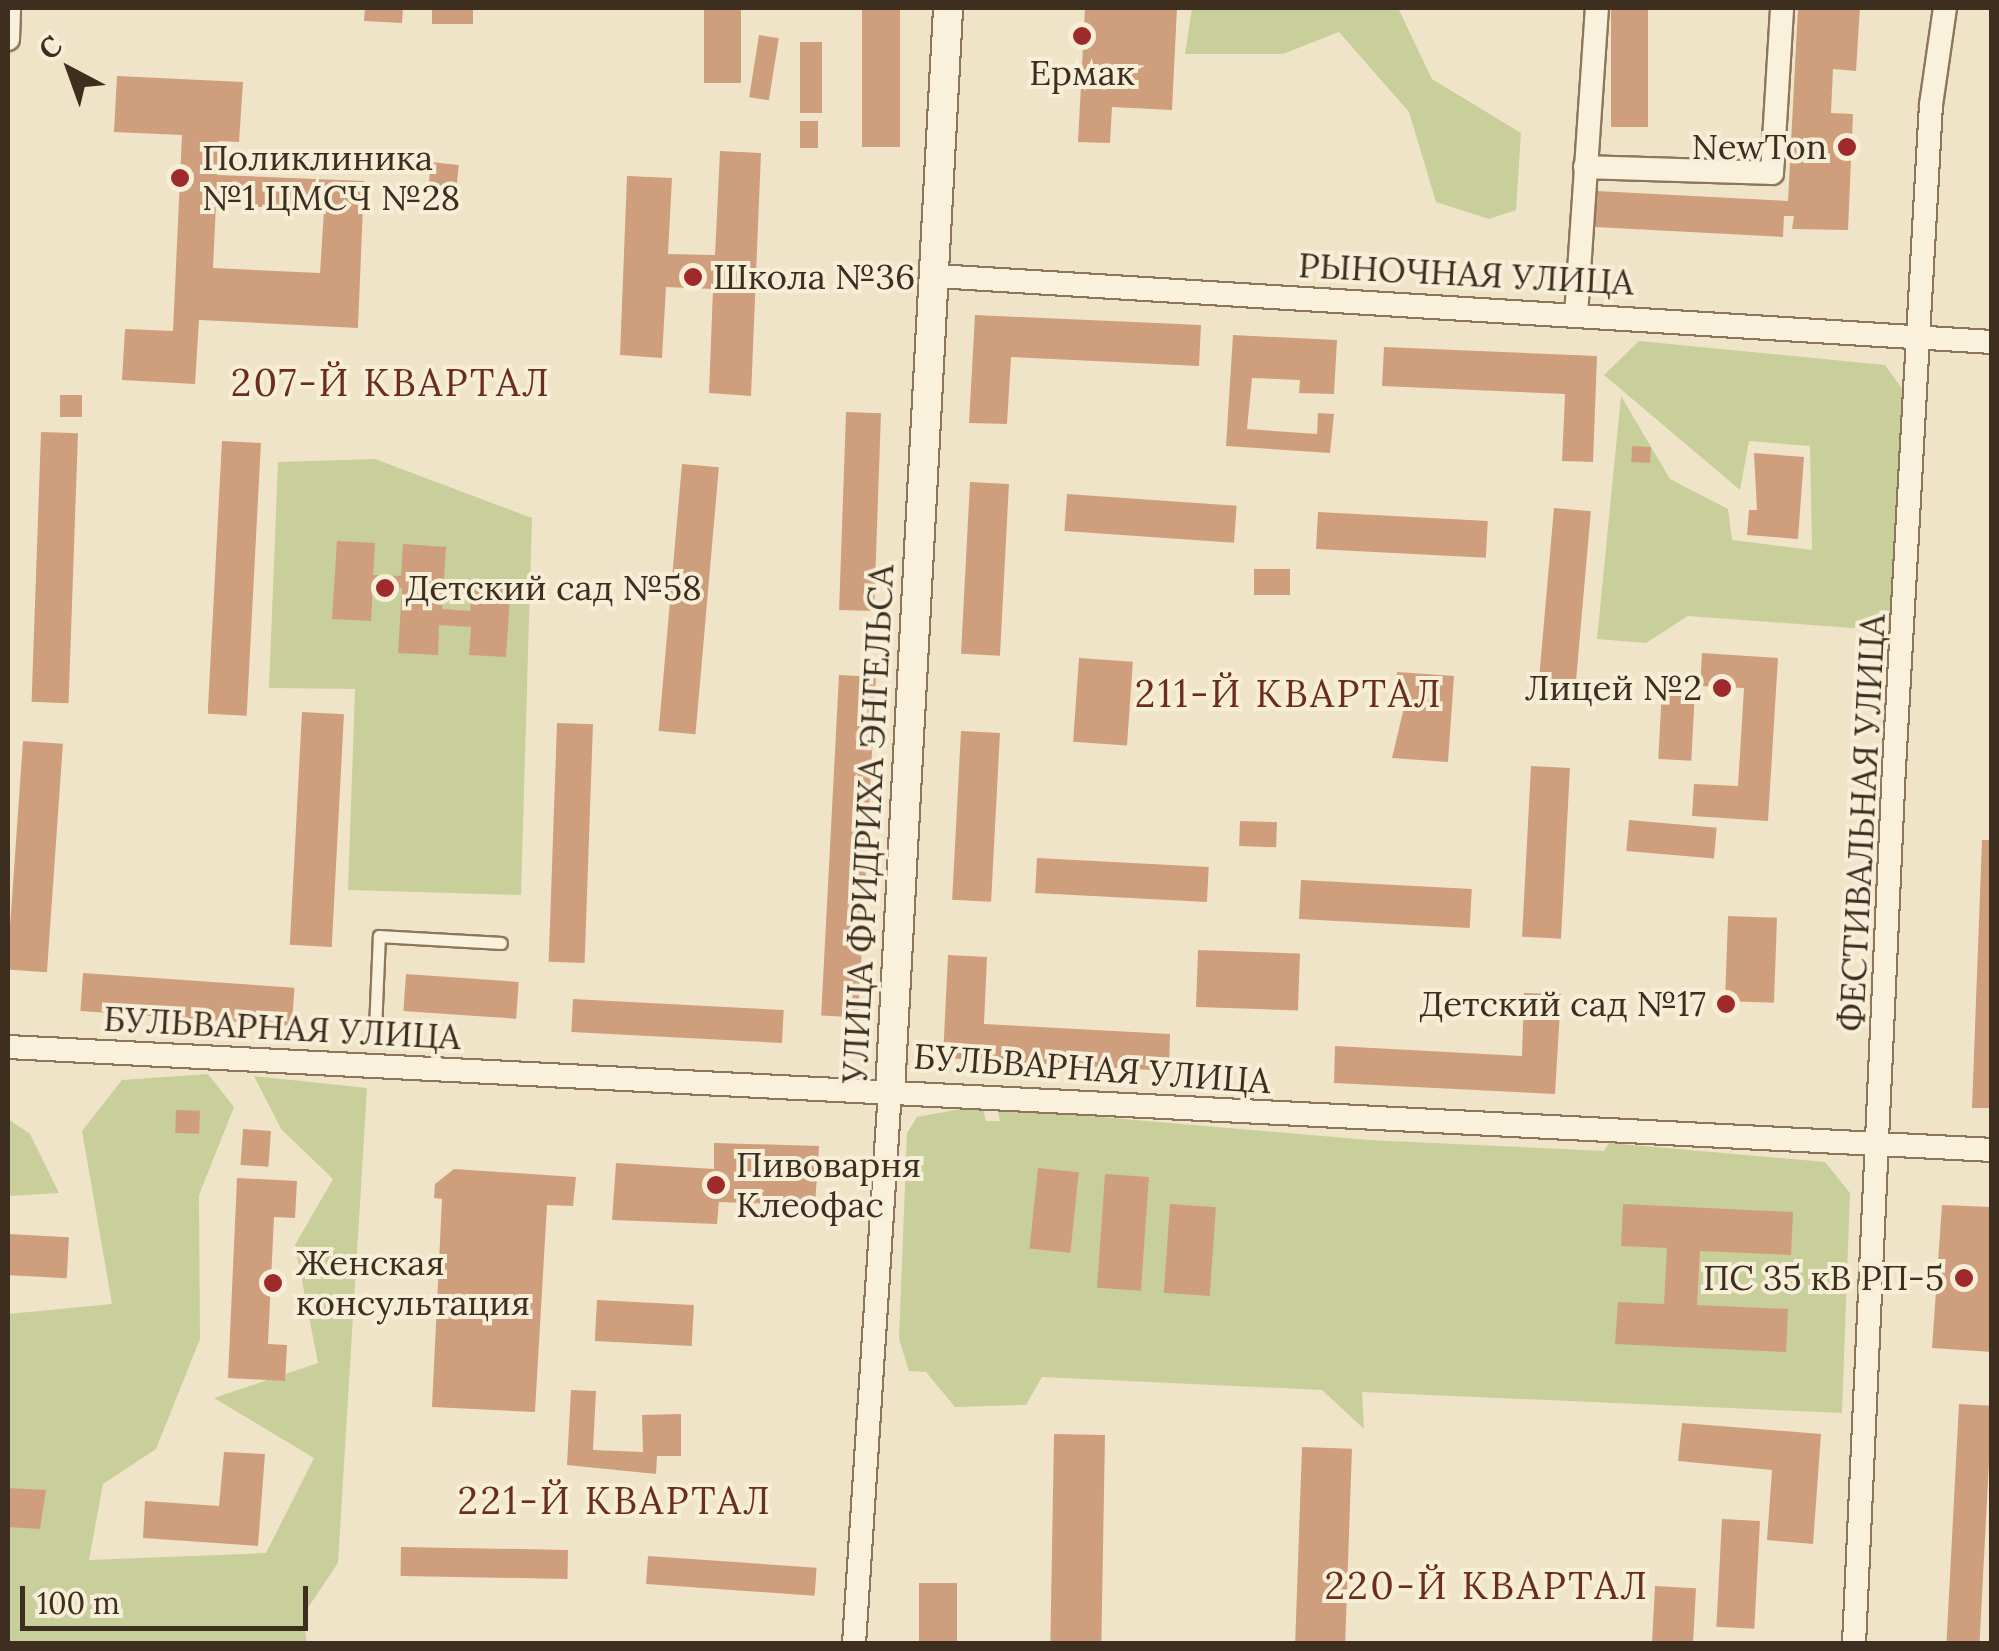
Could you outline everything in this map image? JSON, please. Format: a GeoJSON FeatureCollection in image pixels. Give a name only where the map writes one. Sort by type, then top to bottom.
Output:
{"type":"FeatureCollection","features":[{"type":"Feature","properties":{"kind":"street"},"geometry":{"type":"LineString","coordinates":[[8,39],[9,8]]}},
{"type":"Feature","properties":{"kind":"street","name":"УЛИЦА ФРИДРИХА ЭНГЕЛЬСА"},"geometry":{"type":"LineString","coordinates":[[854,1644],[938,276],[948,8]]}},
{"type":"Feature","properties":{"kind":"street"},"geometry":{"type":"LineString","coordinates":[[1576,316],[1597,8]]}},
{"type":"Feature","properties":{"kind":"street"},"geometry":{"type":"LineString","coordinates":[[1585,167],[1772,173],[1782,8]]}},
{"type":"Feature","properties":{"kind":"street","name":"ФЕСТИВАЛЬНАЯ УЛИЦА"},"geometry":{"type":"LineString","coordinates":[[1854,1644],[1883,1145],[1894,768],[1922,338],[1931,105],[1945,8]]}},
{"type":"Feature","properties":{"kind":"street","name":"РЫНОЧНАЯ УЛИЦА"},"geometry":{"type":"LineString","coordinates":[[938,276],[1992,342]]}},
{"type":"Feature","properties":{"kind":"street","name":"БУЛЬВАРНАЯ УЛИЦА"},"geometry":{"type":"LineString","coordinates":[[8,1047],[1992,1150]]}},
{"type":"Feature","properties":{"kind":"lane"},"geometry":{"type":"LineString","coordinates":[[375,1030],[379,936],[501,943]]}},
{"type":"Feature","properties":{"kind":"green space"},"geometry":{"type":"Polygon","coordinates":[[[1192,8],[1398,8],[1432,79],[1521,133],[1516,210],[1489,219],[1436,202],[1409,112],[1339,32],[1283,54],[1185,54],[1192,8]]]}},
{"type":"Feature","properties":{"kind":"green space"},"geometry":{"type":"Polygon","coordinates":[[[1639,341],[1885,365],[1911,401],[1906,632],[1688,616],[1646,643],[1597,639],[1621,396],[1670,479],[1728,509],[1732,540],[1812,550],[1810,446],[1749,441],[1740,490],[1604,375],[1639,341]]]}},
{"type":"Feature","properties":{"kind":"green space"},"geometry":{"type":"Polygon","coordinates":[[[375,459],[532,518],[521,895],[348,890],[355,689],[269,688],[278,462],[375,459]]]}},
{"type":"Feature","properties":{"kind":"green space"},"geometry":{"type":"Polygon","coordinates":[[[208,1074],[234,1107],[199,1195],[200,1339],[156,1449],[103,1484],[89,1560],[266,1553],[314,1458],[214,1398],[318,1363],[295,1245],[333,1179],[281,1129],[254,1076],[367,1088],[338,1563],[303,1615],[307,1643],[8,1643],[8,1314],[112,1304],[82,1131],[122,1080],[208,1074]]]}},
{"type":"Feature","properties":{"kind":"green space"},"geometry":{"type":"Polygon","coordinates":[[[982,1105],[986,1121],[1000,1121],[997,1108],[1369,1140],[1604,1151],[1609,1143],[1825,1162],[1850,1193],[1842,1413],[1362,1392],[1364,1429],[1322,1390],[1042,1377],[1026,1405],[955,1407],[926,1372],[909,1371],[899,1339],[907,1133],[917,1117],[982,1105]]]}},
{"type":"Feature","properties":{"kind":"green space"},"geometry":{"type":"Polygon","coordinates":[[[8,1119],[30,1134],[59,1193],[8,1196],[8,1119]]]}},
{"type":"Feature","properties":{"kind":"building"},"geometry":{"type":"Polygon","coordinates":[[[365,8],[403,8],[402,23],[364,21],[365,8]]]}},
{"type":"Feature","properties":{"kind":"building"},"geometry":{"type":"Polygon","coordinates":[[[432,8],[473,8],[473,24],[432,24],[432,8]]]}},
{"type":"Feature","properties":{"kind":"building"},"geometry":{"type":"Polygon","coordinates":[[[704,8],[741,8],[741,83],[704,83],[704,8]]]}},
{"type":"Feature","properties":{"kind":"building"},"geometry":{"type":"Polygon","coordinates":[[[862,8],[900,8],[900,147],[862,147],[862,8]]]}},
{"type":"Feature","properties":{"kind":"building"},"geometry":{"type":"Polygon","coordinates":[[[1085,8],[1177,8],[1172,110],[1112,107],[1110,143],[1078,142],[1085,8]]]}},
{"type":"Feature","properties":{"kind":"building"},"geometry":{"type":"Polygon","coordinates":[[[1611,8],[1648,8],[1648,127],[1611,127],[1611,8]]]}},
{"type":"Feature","properties":{"kind":"building"},"geometry":{"type":"Polygon","coordinates":[[[1798,8],[1860,8],[1856,71],[1833,69],[1831,113],[1853,114],[1848,230],[1792,229],[1794,216],[1784,216],[1783,237],[1595,227],[1597,191],[1788,201],[1798,8]]]}},
{"type":"Feature","properties":{"kind":"building"},"geometry":{"type":"Polygon","coordinates":[[[759,35],[779,38],[769,100],[749,97],[759,35]]]}},
{"type":"Feature","properties":{"kind":"building"},"geometry":{"type":"Polygon","coordinates":[[[800,42],[822,42],[822,113],[800,113],[800,42]]]}},
{"type":"Feature","properties":{"kind":"building"},"geometry":{"type":"Polygon","coordinates":[[[117,76],[243,82],[239,142],[219,141],[217,175],[364,181],[358,328],[199,320],[195,384],[122,380],[125,329],[173,331],[182,135],[114,132],[117,76]],[[216,205],[213,268],[320,273],[324,210],[216,205]]]}},
{"type":"Feature","properties":{"kind":"building"},"geometry":{"type":"Polygon","coordinates":[[[800,121],[818,121],[818,148],[800,148],[800,121]]]}},
{"type":"Feature","properties":{"kind":"building"},"geometry":{"type":"Polygon","coordinates":[[[720,151],[761,153],[751,396],[709,393],[713,289],[666,287],[662,358],[620,355],[627,176],[672,178],[668,254],[715,255],[720,151]]]}},
{"type":"Feature","properties":{"kind":"building"},"geometry":{"type":"Polygon","coordinates":[[[431,162],[459,165],[456,188],[429,185],[431,162]]]}},
{"type":"Feature","properties":{"kind":"building"},"geometry":{"type":"Polygon","coordinates":[[[975,315],[1201,325],[1199,366],[1011,357],[1007,424],[969,423],[975,315]]]}},
{"type":"Feature","properties":{"kind":"building"},"geometry":{"type":"Polygon","coordinates":[[[1233,335],[1337,340],[1334,394],[1299,393],[1300,380],[1252,378],[1247,429],[1317,434],[1318,413],[1334,414],[1330,453],[1226,446],[1233,335]]]}},
{"type":"Feature","properties":{"kind":"building"},"geometry":{"type":"Polygon","coordinates":[[[1384,347],[1597,356],[1593,462],[1562,461],[1565,394],[1382,386],[1384,347]]]}},
{"type":"Feature","properties":{"kind":"building"},"geometry":{"type":"Polygon","coordinates":[[[60,395],[82,395],[82,417],[60,417],[60,395]]]}},
{"type":"Feature","properties":{"kind":"building"},"geometry":{"type":"Polygon","coordinates":[[[846,412],[881,413],[874,611],[839,610],[846,412]]]}},
{"type":"Feature","properties":{"kind":"building"},"geometry":{"type":"Polygon","coordinates":[[[41,432],[78,433],[69,703],[32,702],[41,432]]]}},
{"type":"Feature","properties":{"kind":"building"},"geometry":{"type":"Polygon","coordinates":[[[222,441],[261,443],[247,716],[208,714],[222,441]]]}},
{"type":"Feature","properties":{"kind":"building"},"geometry":{"type":"Polygon","coordinates":[[[1632,446],[1651,447],[1650,463],[1631,462],[1632,446]]]}},
{"type":"Feature","properties":{"kind":"building"},"geometry":{"type":"Polygon","coordinates":[[[1754,453],[1804,457],[1798,539],[1747,535],[1749,510],[1757,510],[1754,453]]]}},
{"type":"Feature","properties":{"kind":"building"},"geometry":{"type":"Polygon","coordinates":[[[682,464],[719,467],[696,734],[659,731],[682,464]]]}},
{"type":"Feature","properties":{"kind":"building"},"geometry":{"type":"Polygon","coordinates":[[[970,482],[1009,484],[1000,656],[961,654],[970,482]]]}},
{"type":"Feature","properties":{"kind":"building"},"geometry":{"type":"Polygon","coordinates":[[[1067,494],[1237,506],[1234,543],[1064,531],[1067,494]]]}},
{"type":"Feature","properties":{"kind":"building"},"geometry":{"type":"Polygon","coordinates":[[[1554,508],[1591,511],[1576,682],[1539,678],[1554,508]]]}},
{"type":"Feature","properties":{"kind":"building"},"geometry":{"type":"Polygon","coordinates":[[[1318,512],[1488,521],[1486,558],[1316,549],[1318,512]]]}},
{"type":"Feature","properties":{"kind":"building"},"geometry":{"type":"Polygon","coordinates":[[[337,541],[375,543],[373,575],[401,576],[403,544],[446,547],[442,609],[470,611],[472,579],[511,581],[506,657],[469,655],[471,627],[439,625],[438,655],[398,653],[402,588],[373,587],[371,621],[332,619],[337,541]]]}},
{"type":"Feature","properties":{"kind":"building"},"geometry":{"type":"Polygon","coordinates":[[[1254,569],[1290,569],[1290,595],[1254,595],[1254,569]]]}},
{"type":"Feature","properties":{"kind":"building"},"geometry":{"type":"Polygon","coordinates":[[[1702,653],[1778,658],[1768,821],[1692,816],[1694,784],[1738,786],[1744,688],[1700,686],[1702,653]]]}},
{"type":"Feature","properties":{"kind":"building"},"geometry":{"type":"Polygon","coordinates":[[[1079,658],[1133,662],[1127,746],[1073,742],[1079,658]]]}},
{"type":"Feature","properties":{"kind":"building"},"geometry":{"type":"Polygon","coordinates":[[[1397,672],[1454,676],[1448,762],[1392,758],[1407,695],[1395,694],[1397,672]]]}},
{"type":"Feature","properties":{"kind":"building"},"geometry":{"type":"Polygon","coordinates":[[[839,675],[876,677],[858,1017],[821,1016],[839,675]]]}},
{"type":"Feature","properties":{"kind":"building"},"geometry":{"type":"Polygon","coordinates":[[[1662,689],[1695,691],[1691,761],[1658,759],[1662,689]]]}},
{"type":"Feature","properties":{"kind":"building"},"geometry":{"type":"Polygon","coordinates":[[[302,712],[344,714],[332,947],[290,945],[302,712]]]}},
{"type":"Feature","properties":{"kind":"building"},"geometry":{"type":"Polygon","coordinates":[[[557,723],[593,724],[585,963],[549,962],[557,723]]]}},
{"type":"Feature","properties":{"kind":"building"},"geometry":{"type":"Polygon","coordinates":[[[961,731],[1000,733],[991,902],[952,900],[961,731]]]}},
{"type":"Feature","properties":{"kind":"building"},"geometry":{"type":"Polygon","coordinates":[[[23,741],[63,744],[47,972],[8,970],[23,741]]]}},
{"type":"Feature","properties":{"kind":"building"},"geometry":{"type":"Polygon","coordinates":[[[1531,766],[1570,768],[1561,939],[1522,937],[1531,766]]]}},
{"type":"Feature","properties":{"kind":"building"},"geometry":{"type":"Polygon","coordinates":[[[1629,820],[1717,828],[1714,859],[1626,851],[1629,820]]]}},
{"type":"Feature","properties":{"kind":"building"},"geometry":{"type":"Polygon","coordinates":[[[1240,821],[1277,822],[1276,847],[1239,846],[1240,821]]]}},
{"type":"Feature","properties":{"kind":"building"},"geometry":{"type":"Polygon","coordinates":[[[1982,840],[1992,840],[1992,1108],[1972,1108],[1982,840]]]}},
{"type":"Feature","properties":{"kind":"building"},"geometry":{"type":"Polygon","coordinates":[[[1037,858],[1209,867],[1207,902],[1035,893],[1037,858]]]}},
{"type":"Feature","properties":{"kind":"building"},"geometry":{"type":"Polygon","coordinates":[[[1301,880],[1472,889],[1470,928],[1299,919],[1301,880]]]}},
{"type":"Feature","properties":{"kind":"building"},"geometry":{"type":"Polygon","coordinates":[[[1728,916],[1777,918],[1774,1003],[1725,1001],[1728,916]]]}},
{"type":"Feature","properties":{"kind":"building"},"geometry":{"type":"Polygon","coordinates":[[[1198,950],[1300,954],[1298,1011],[1196,1007],[1198,950]]]}},
{"type":"Feature","properties":{"kind":"building"},"geometry":{"type":"Polygon","coordinates":[[[948,955],[987,957],[984,1024],[1170,1034],[1169,1071],[943,1058],[948,955]]]}},
{"type":"Feature","properties":{"kind":"building"},"geometry":{"type":"Polygon","coordinates":[[[83,973],[294,988],[292,1026],[80,1011],[83,973]]]}},
{"type":"Feature","properties":{"kind":"building"},"geometry":{"type":"Polygon","coordinates":[[[406,974],[519,982],[516,1019],[403,1011],[406,974]]]}},
{"type":"Feature","properties":{"kind":"building"},"geometry":{"type":"Polygon","coordinates":[[[1524,993],[1561,994],[1555,1094],[1334,1083],[1335,1046],[1522,1056],[1524,993]]]}},
{"type":"Feature","properties":{"kind":"building"},"geometry":{"type":"Polygon","coordinates":[[[573,999],[784,1010],[782,1043],[571,1032],[573,999]]]}},
{"type":"Feature","properties":{"kind":"building"},"geometry":{"type":"Polygon","coordinates":[[[176,1110],[200,1111],[199,1134],[175,1133],[176,1110]]]}},
{"type":"Feature","properties":{"kind":"building"},"geometry":{"type":"Polygon","coordinates":[[[243,1129],[271,1131],[268,1167],[240,1165],[243,1129]]]}},
{"type":"Feature","properties":{"kind":"building","name":"Пивоварня Клеофас"},"geometry":{"type":"Polygon","coordinates":[[[714,1143],[819,1146],[815,1205],[719,1202],[717,1224],[612,1220],[616,1163],[714,1169],[714,1143]]]}},
{"type":"Feature","properties":{"kind":"building"},"geometry":{"type":"Polygon","coordinates":[[[1038,1168],[1079,1172],[1070,1253],[1030,1249],[1038,1168]]]}},
{"type":"Feature","properties":{"kind":"building"},"geometry":{"type":"Polygon","coordinates":[[[454,1169],[576,1177],[573,1206],[547,1205],[535,1412],[432,1407],[442,1199],[434,1198],[435,1184],[454,1169]]]}},
{"type":"Feature","properties":{"kind":"building"},"geometry":{"type":"Polygon","coordinates":[[[1105,1174],[1149,1177],[1141,1291],[1097,1288],[1105,1174]]]}},
{"type":"Feature","properties":{"kind":"building"},"geometry":{"type":"Polygon","coordinates":[[[237,1178],[297,1181],[295,1218],[274,1217],[268,1344],[287,1345],[285,1381],[228,1378],[237,1178]]]}},
{"type":"Feature","properties":{"kind":"building"},"geometry":{"type":"Polygon","coordinates":[[[1170,1204],[1216,1207],[1210,1296],[1164,1293],[1170,1204]]]}},
{"type":"Feature","properties":{"kind":"building"},"geometry":{"type":"Polygon","coordinates":[[[1623,1204],[1793,1212],[1791,1255],[1700,1251],[1697,1305],[1788,1309],[1786,1352],[1615,1344],[1618,1302],[1664,1304],[1667,1248],[1621,1246],[1623,1204]]]}},
{"type":"Feature","properties":{"kind":"building","name":"ПС 35 кВ РП-5"},"geometry":{"type":"Polygon","coordinates":[[[1942,1205],[1992,1207],[1992,1352],[1932,1348],[1942,1205]]]}},
{"type":"Feature","properties":{"kind":"building"},"geometry":{"type":"Polygon","coordinates":[[[8,1234],[69,1237],[67,1278],[8,1275],[8,1234]]]}},
{"type":"Feature","properties":{"kind":"building"},"geometry":{"type":"Polygon","coordinates":[[[597,1300],[694,1305],[692,1346],[595,1341],[597,1300]]]}},
{"type":"Feature","properties":{"kind":"building"},"geometry":{"type":"Polygon","coordinates":[[[571,1390],[596,1391],[593,1450],[643,1452],[642,1415],[681,1414],[681,1456],[657,1456],[656,1474],[567,1465],[571,1390]]]}},
{"type":"Feature","properties":{"kind":"building"},"geometry":{"type":"Polygon","coordinates":[[[1959,1404],[1992,1406],[1979,1644],[1946,1644],[1959,1404]]]}},
{"type":"Feature","properties":{"kind":"building"},"geometry":{"type":"Polygon","coordinates":[[[1682,1423],[1821,1434],[1813,1544],[1767,1540],[1772,1470],[1678,1461],[1682,1423]]]}},
{"type":"Feature","properties":{"kind":"building"},"geometry":{"type":"Polygon","coordinates":[[[1054,1434],[1105,1435],[1101,1644],[1050,1644],[1054,1434]]]}},
{"type":"Feature","properties":{"kind":"building"},"geometry":{"type":"Polygon","coordinates":[[[1302,1447],[1352,1449],[1345,1644],[1295,1644],[1302,1447]]]}},
{"type":"Feature","properties":{"kind":"building"},"geometry":{"type":"Polygon","coordinates":[[[224,1452],[265,1454],[258,1546],[143,1538],[145,1501],[219,1506],[224,1452]]]}},
{"type":"Feature","properties":{"kind":"building"},"geometry":{"type":"Polygon","coordinates":[[[8,1488],[46,1490],[40,1529],[8,1527],[8,1488]]]}},
{"type":"Feature","properties":{"kind":"building"},"geometry":{"type":"Polygon","coordinates":[[[1722,1519],[1760,1521],[1754,1629],[1716,1627],[1722,1519]]]}},
{"type":"Feature","properties":{"kind":"building"},"geometry":{"type":"Polygon","coordinates":[[[401,1547],[568,1550],[567,1579],[400,1576],[401,1547]]]}},
{"type":"Feature","properties":{"kind":"building"},"geometry":{"type":"Polygon","coordinates":[[[648,1556],[817,1568],[815,1596],[646,1584],[648,1556]]]}},
{"type":"Feature","properties":{"kind":"building"},"geometry":{"type":"Polygon","coordinates":[[[919,1583],[957,1583],[957,1644],[919,1644],[919,1583]]]}},
{"type":"Feature","properties":{"kind":"building"},"geometry":{"type":"Polygon","coordinates":[[[1655,1586],[1696,1588],[1693,1644],[1652,1644],[1655,1586]]]}},
{"type":"Feature","properties":{"kind":"place","name":"Ермак"},"geometry":{"type":"Point","coordinates":[1082,36]}},
{"type":"Feature","properties":{"kind":"place","name":"NewTon"},"geometry":{"type":"Point","coordinates":[1847,147]}},
{"type":"Feature","properties":{"kind":"place","name":"Поликлиника №1 ЦМСЧ №28"},"geometry":{"type":"Point","coordinates":[180,178]}},
{"type":"Feature","properties":{"kind":"place","name":"Школа №36"},"geometry":{"type":"Point","coordinates":[693,277]}},
{"type":"Feature","properties":{"kind":"place","name":"Детский сад №58"},"geometry":{"type":"Point","coordinates":[385,588]}},
{"type":"Feature","properties":{"kind":"place","name":"Лицей №2"},"geometry":{"type":"Point","coordinates":[1722,688]}},
{"type":"Feature","properties":{"kind":"place","name":"Детский сад №17"},"geometry":{"type":"Point","coordinates":[1726,1004]}},
{"type":"Feature","properties":{"kind":"place","name":"Пивоварня Клеофас"},"geometry":{"type":"Point","coordinates":[716,1185]}},
{"type":"Feature","properties":{"kind":"place","name":"ПС 35 кВ РП-5"},"geometry":{"type":"Point","coordinates":[1964,1278]}},
{"type":"Feature","properties":{"kind":"place","name":"Женская консультация"},"geometry":{"type":"Point","coordinates":[273,1283]}},
{"type":"Feature","properties":{"kind":"district","name":"207-Й КВАРТАЛ"},"geometry":{"type":"Point","coordinates":[391,383]}},
{"type":"Feature","properties":{"kind":"district","name":"211-Й КВАРТАЛ"},"geometry":{"type":"Point","coordinates":[1289,694]}},
{"type":"Feature","properties":{"kind":"district","name":"221-Й КВАРТАЛ"},"geometry":{"type":"Point","coordinates":[615,1501]}},
{"type":"Feature","properties":{"kind":"district","name":"220-Й КВАРТАЛ"},"geometry":{"type":"Point","coordinates":[1487,1586]}}]}
